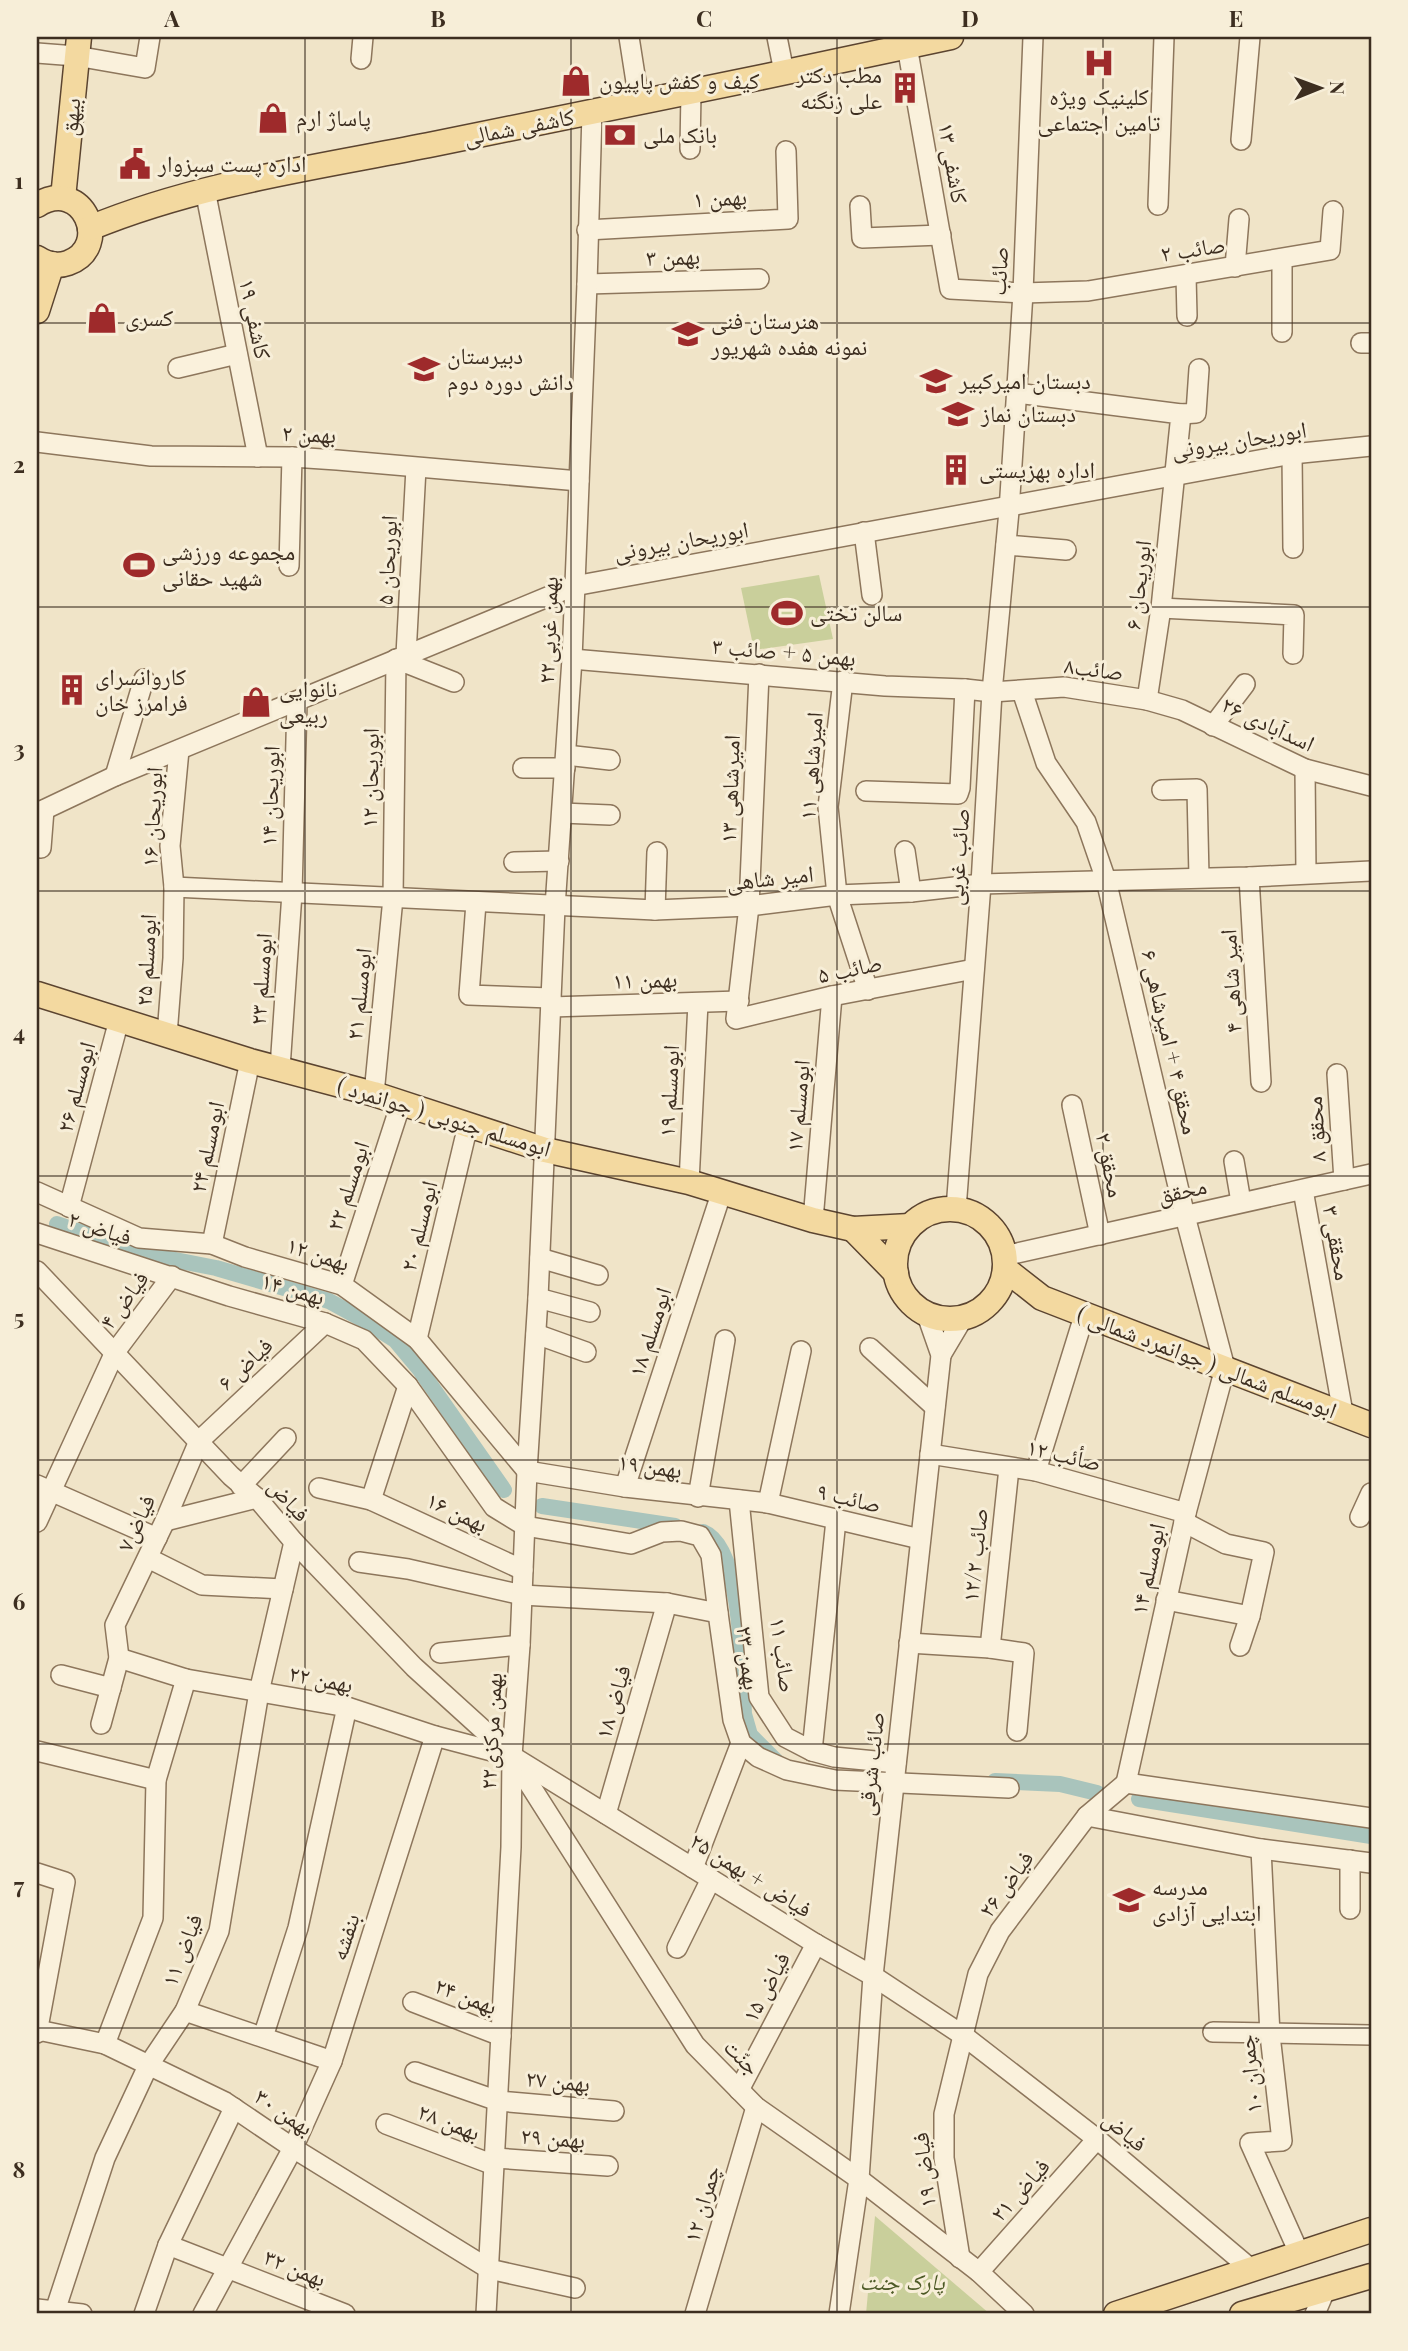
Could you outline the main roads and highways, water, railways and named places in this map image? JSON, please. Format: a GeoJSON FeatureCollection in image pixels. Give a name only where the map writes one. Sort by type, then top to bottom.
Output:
{"type":"FeatureCollection","features":[{"type":"Feature","properties":{"kind":"main road","name":"کاشفی شمالی"},"geometry":{"type":"LineString","coordinates":[[90,228],[134,209],[205,191],[592,113],[942,38]]}},
{"type":"Feature","properties":{"kind":"main road","name":"بیهق"},"geometry":{"type":"LineString","coordinates":[[63,198],[77,46]]}},
{"type":"Feature","properties":{"kind":"main road"},"geometry":{"type":"LineString","coordinates":[[37,205],[54,197],[63,198],[81,207],[90,228],[88,244],[74,261],[63,264],[44,261],[37,311]]}},
{"type":"Feature","properties":{"kind":"main road","name":"ابومسلم جنوبی ( جوانمرد )"},"geometry":{"type":"LineString","coordinates":[[37,994],[250,1061],[374,1094],[545,1150],[689,1182],[813,1220],[853,1229],[910,1226]]}},
{"type":"Feature","properties":{"kind":"main road"},"geometry":{"type":"LineString","coordinates":[[956,1209],[970,1213],[988,1224],[1000,1242],[1004,1262],[1001,1284],[994,1297],[981,1310],[963,1318],[945,1319],[927,1315],[912,1305],[901,1290],[895,1256],[900,1240],[910,1226],[923,1216],[939,1210],[956,1209]]}},
{"type":"Feature","properties":{"kind":"main road"},"geometry":{"type":"LineString","coordinates":[[853,1229],[896,1273]]}},
{"type":"Feature","properties":{"kind":"main road"},"geometry":{"type":"LineString","coordinates":[[1004,1262],[1042,1298]]}},
{"type":"Feature","properties":{"kind":"main road"},"geometry":{"type":"LineString","coordinates":[[994,1297],[1042,1298]]}},
{"type":"Feature","properties":{"kind":"main road","name":"ابومسلم شمالی ( جوانمرد شمالی )"},"geometry":{"type":"LineString","coordinates":[[1042,1298],[1371,1425]]}},
{"type":"Feature","properties":{"kind":"main road"},"geometry":{"type":"LineString","coordinates":[[1116,2314],[1371,2230]]}},
{"type":"Feature","properties":{"kind":"main road"},"geometry":{"type":"LineString","coordinates":[[1242,2314],[1371,2276]]}},
{"type":"Feature","properties":{"kind":"waterway"},"geometry":{"type":"LineString","coordinates":[[57,1224],[145,1254],[216,1268],[329,1301],[362,1319],[395,1340],[420,1370],[504,1490]]}},
{"type":"Feature","properties":{"kind":"waterway"},"geometry":{"type":"LineString","coordinates":[[542,1506],[675,1526]]}},
{"type":"Feature","properties":{"kind":"waterway"},"geometry":{"type":"LineString","coordinates":[[703,1532],[716,1543],[726,1562],[733,1587],[741,1644],[744,1714],[750,1735],[778,1763]]}},
{"type":"Feature","properties":{"kind":"waterway"},"geometry":{"type":"LineString","coordinates":[[995,1781],[1060,1784],[1097,1793]]}},
{"type":"Feature","properties":{"kind":"waterway"},"geometry":{"type":"LineString","coordinates":[[1139,1799],[1371,1836]]}},
{"type":"Feature","properties":{"kind":"place","name":"کلینیک ویژه تامین اجتماعی"},"geometry":{"type":"Point","coordinates":[1099,63]}},
{"type":"Feature","properties":{"kind":"place","name":"کیف و کفش پاپیون"},"geometry":{"type":"Point","coordinates":[576,81]}},
{"type":"Feature","properties":{"kind":"place","name":"مطب دکتر علی زنگنه"},"geometry":{"type":"Point","coordinates":[905,88]}},
{"type":"Feature","properties":{"kind":"place","name":"پاساژ ارم"},"geometry":{"type":"Point","coordinates":[273,118]}},
{"type":"Feature","properties":{"kind":"place","name":"بانک ملی"},"geometry":{"type":"Point","coordinates":[620,135]}},
{"type":"Feature","properties":{"kind":"place","name":"اداره پست سبزوار"},"geometry":{"type":"Point","coordinates":[135,164]}},
{"type":"Feature","properties":{"kind":"place","name":"کسری"},"geometry":{"type":"Point","coordinates":[102,318]}},
{"type":"Feature","properties":{"kind":"place","name":"هنرستان فنی نمونه هفده شهریور"},"geometry":{"type":"Point","coordinates":[688,334]}},
{"type":"Feature","properties":{"kind":"place","name":"دبیرستان دانش دوره دوم"},"geometry":{"type":"Point","coordinates":[424,369]}},
{"type":"Feature","properties":{"kind":"place","name":"دبستان امیرکبیر"},"geometry":{"type":"Point","coordinates":[936,381]}},
{"type":"Feature","properties":{"kind":"place","name":"دبستان نماز"},"geometry":{"type":"Point","coordinates":[958,414]}},
{"type":"Feature","properties":{"kind":"place","name":"اداره بهزیستی"},"geometry":{"type":"Point","coordinates":[956,470]}},
{"type":"Feature","properties":{"kind":"place","name":"مجموعه ورزشی شهید حقانی"},"geometry":{"type":"Point","coordinates":[139,565]}},
{"type":"Feature","properties":{"kind":"place","name":"سالن تختی"},"geometry":{"type":"Point","coordinates":[787,613]}},
{"type":"Feature","properties":{"kind":"place","name":"کاروانسرای فرامرز خان"},"geometry":{"type":"Point","coordinates":[72,690]}},
{"type":"Feature","properties":{"kind":"place","name":"نانوایی ربیعی"},"geometry":{"type":"Point","coordinates":[256,702]}},
{"type":"Feature","properties":{"kind":"place","name":"مدرسه ابتدایی آزادی"},"geometry":{"type":"Point","coordinates":[1129,1900]}},
{"type":"Feature","properties":{"kind":"park label","name":"پارک جنت"},"geometry":{"type":"Point","coordinates":[902,2282]}}]}
